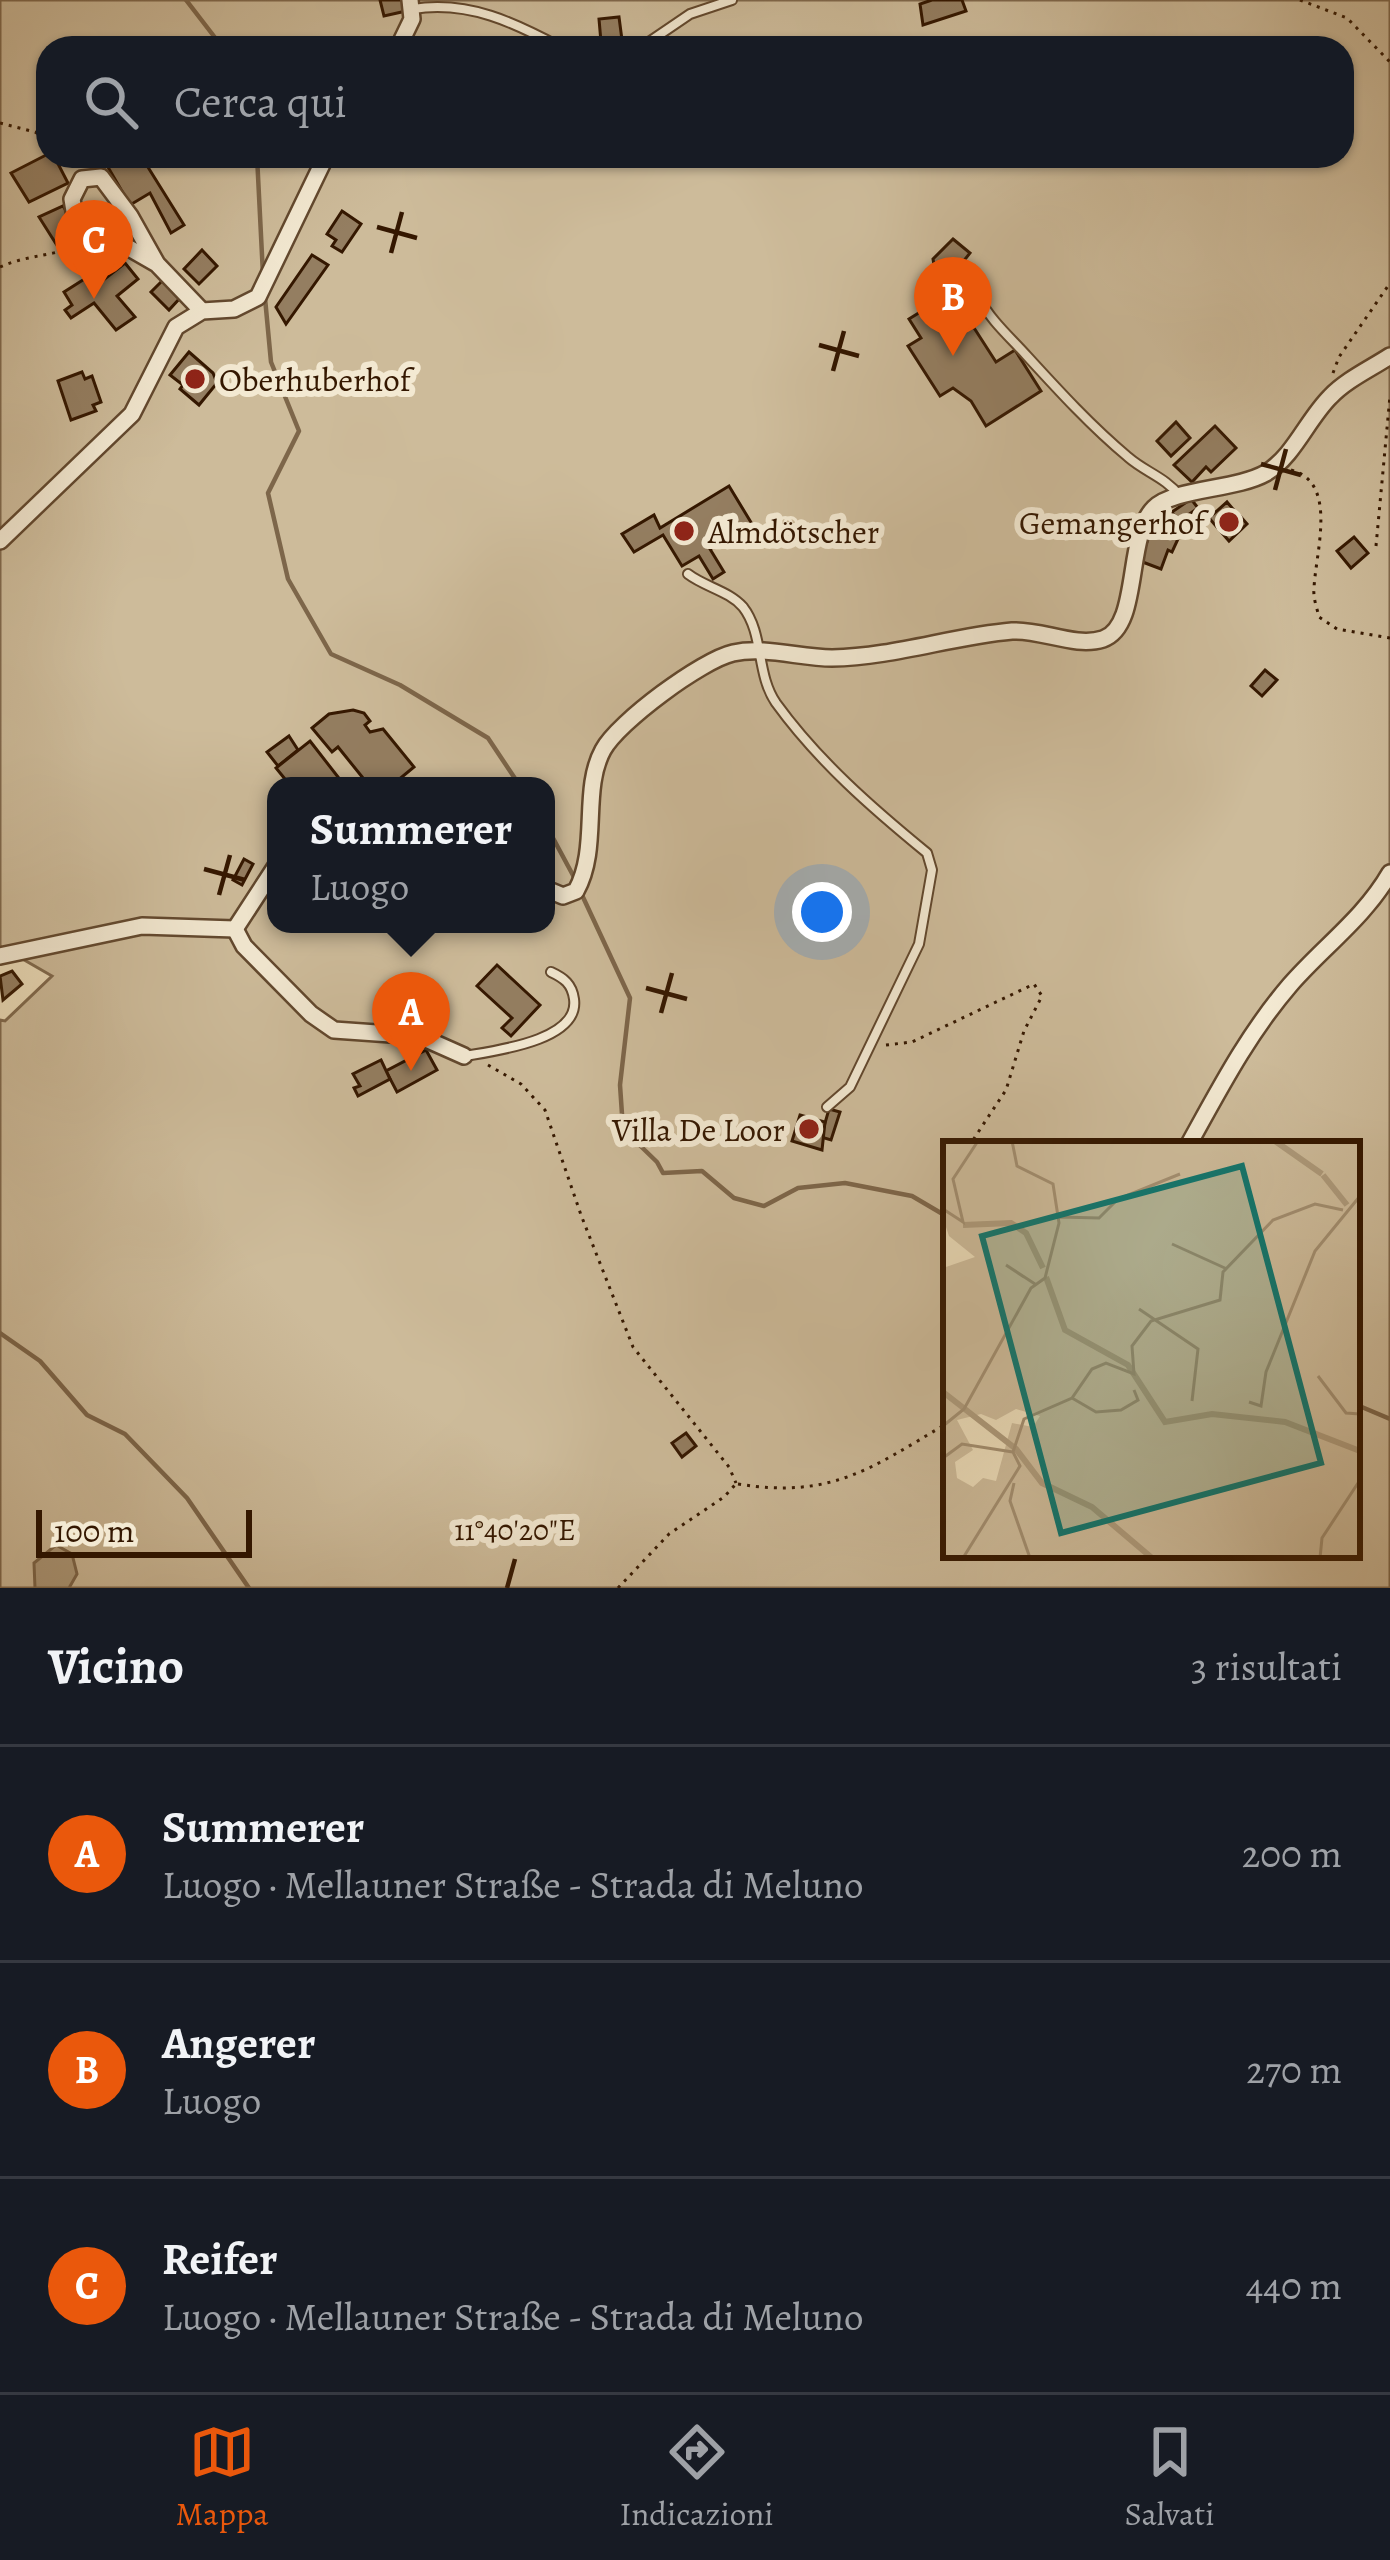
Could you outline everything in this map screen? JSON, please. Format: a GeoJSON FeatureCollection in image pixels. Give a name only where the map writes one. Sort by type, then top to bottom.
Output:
{"type":"FeatureCollection","features":[{"type":"Feature","properties":{"kind":"street"},"geometry":{"type":"LineString","coordinates":[[405,36],[411,5]]}},
{"type":"Feature","properties":{"kind":"street"},"geometry":{"type":"LineString","coordinates":[[0,541],[132,414],[176,327],[202,311],[234,309],[259,297],[321,168]]}},
{"type":"Feature","properties":{"kind":"street"},"geometry":{"type":"LineString","coordinates":[[157,265],[74,211],[72,199],[82,179],[101,177],[157,265],[202,311]]}},
{"type":"Feature","properties":{"kind":"street"},"geometry":{"type":"LineString","coordinates":[[555,893],[563,896],[580,884],[596,766],[613,736],[705,664],[730,653],[835,658],[1015,631],[1082,640],[1106,638],[1118,626],[1125,608],[1142,525],[1156,506],[1270,470],[1334,392],[1390,356]]}},
{"type":"Feature","properties":{"kind":"street"},"geometry":{"type":"LineString","coordinates":[[1192,1141],[1235,1057],[1298,976],[1372,904],[1390,874]]}},
{"type":"Feature","properties":{"kind":"street"},"geometry":{"type":"LineString","coordinates":[[235,929],[267,880]]}},
{"type":"Feature","properties":{"kind":"street"},"geometry":{"type":"LineString","coordinates":[[0,956],[142,926],[235,929]]}},
{"type":"Feature","properties":{"kind":"street"},"geometry":{"type":"LineString","coordinates":[[235,929],[244,946],[311,1015],[334,1030],[419,1036],[464,1056]]}},
{"type":"Feature","properties":{"kind":"lane"},"geometry":{"type":"LineString","coordinates":[[658,36],[690,14],[732,0]]}},
{"type":"Feature","properties":{"kind":"lane"},"geometry":{"type":"LineString","coordinates":[[411,5],[500,15],[539,36]]}},
{"type":"Feature","properties":{"kind":"lane"},"geometry":{"type":"LineString","coordinates":[[938,296],[961,292],[979,298],[988,315],[1112,445],[1139,467],[1166,478],[1180,496]]}},
{"type":"Feature","properties":{"kind":"lane"},"geometry":{"type":"LineString","coordinates":[[688,574],[744,608],[771,696],[841,779],[928,853],[932,871],[919,944],[850,1088],[827,1107]]}},
{"type":"Feature","properties":{"kind":"lane"},"geometry":{"type":"LineString","coordinates":[[464,1056],[537,1041],[562,1027],[574,1011],[574,996],[566,979],[551,972]]}},
{"type":"Feature","properties":{"kind":"path"},"geometry":{"type":"LineString","coordinates":[[1300,0],[1347,18],[1390,62]]}},
{"type":"Feature","properties":{"kind":"path"},"geometry":{"type":"LineString","coordinates":[[0,123],[36,133]]}},
{"type":"Feature","properties":{"kind":"path"},"geometry":{"type":"LineString","coordinates":[[0,267],[26,255],[65,253],[88,241],[110,238]]}},
{"type":"Feature","properties":{"kind":"path"},"geometry":{"type":"LineString","coordinates":[[1334,392],[1331,383],[1340,357],[1390,284]]}},
{"type":"Feature","properties":{"kind":"path"},"geometry":{"type":"LineString","coordinates":[[1376,546],[1390,397]]}},
{"type":"Feature","properties":{"kind":"path"},"geometry":{"type":"LineString","coordinates":[[1270,470],[1303,473],[1315,486],[1320,504],[1313,593],[1318,617],[1336,629],[1390,638]]}},
{"type":"Feature","properties":{"kind":"path"},"geometry":{"type":"LineString","coordinates":[[878,1033],[887,1046],[912,1042],[1034,984],[1042,996],[1024,1031],[1006,1090],[972,1141]]}},
{"type":"Feature","properties":{"kind":"path"},"geometry":{"type":"LineString","coordinates":[[464,1056],[499,1069],[545,1110],[633,1347],[729,1467],[736,1484]]}},
{"type":"Feature","properties":{"kind":"path"},"geometry":{"type":"LineString","coordinates":[[736,1484],[811,1489],[865,1473],[943,1426]]}},
{"type":"Feature","properties":{"kind":"path"},"geometry":{"type":"LineString","coordinates":[[618,1588],[669,1534],[736,1484]]}},
{"type":"Feature","properties":{"kind":"shaded area"},"geometry":{"type":"Polygon","coordinates":[[[0,0],[1390,0],[1390,1588],[0,1588],[0,1020],[5,1021],[52,976],[0,946],[0,0]]]}},
{"type":"Feature","properties":{"kind":"shaded area"},"geometry":{"type":"Polygon","coordinates":[[[56,1545],[72,1554],[77,1574],[69,1588],[35,1588],[34,1563],[56,1545]]]}},
{"type":"Feature","properties":{"kind":"building"},"geometry":{"type":"Polygon","coordinates":[[[380,0],[404,0],[406,11],[384,16],[380,0]]]}},
{"type":"Feature","properties":{"kind":"building"},"geometry":{"type":"Polygon","coordinates":[[[962,0],[966,11],[923,25],[920,4],[962,0]]]}},
{"type":"Feature","properties":{"kind":"building"},"geometry":{"type":"Polygon","coordinates":[[[619,17],[621,36],[600,36],[599,19],[619,17]]]}},
{"type":"Feature","properties":{"kind":"building"},"geometry":{"type":"Polygon","coordinates":[[[36,160],[36,168],[60,168],[68,183],[29,202],[11,173],[36,160]]]}},
{"type":"Feature","properties":{"kind":"building"},"geometry":{"type":"Polygon","coordinates":[[[108,168],[148,168],[184,225],[171,233],[150,193],[130,205],[108,168]]]}},
{"type":"Feature","properties":{"kind":"building"},"geometry":{"type":"Polygon","coordinates":[[[63,206],[80,233],[58,247],[39,217],[63,206]]]}},
{"type":"Feature","properties":{"kind":"building"},"geometry":{"type":"Polygon","coordinates":[[[342,211],[361,224],[342,252],[332,246],[336,240],[327,234],[342,211]]]}},
{"type":"Feature","properties":{"kind":"building"},"geometry":{"type":"Polygon","coordinates":[[[953,239],[970,253],[951,277],[933,259],[953,239]]]}},
{"type":"Feature","properties":{"kind":"building"},"geometry":{"type":"Polygon","coordinates":[[[202,250],[217,266],[199,284],[184,269],[202,250]]]}},
{"type":"Feature","properties":{"kind":"building"},"geometry":{"type":"Polygon","coordinates":[[[312,255],[328,265],[286,324],[276,307],[312,255]]]}},
{"type":"Feature","properties":{"kind":"building"},"geometry":{"type":"Polygon","coordinates":[[[125,263],[138,279],[117,296],[135,317],[116,330],[94,303],[71,318],[65,310],[72,305],[64,292],[86,278],[93,288],[125,263]]]}},
{"type":"Feature","properties":{"kind":"building"},"geometry":{"type":"Polygon","coordinates":[[[162,281],[180,298],[169,310],[151,292],[162,281]]]}},
{"type":"Feature","properties":{"kind":"building"},"geometry":{"type":"Polygon","coordinates":[[[946,296],[962,320],[967,317],[996,362],[1015,350],[1041,391],[986,426],[971,401],[953,388],[940,396],[908,346],[921,338],[909,319],[946,296]]]}},
{"type":"Feature","properties":{"kind":"building","name":"Oberhuberhof"},"geometry":{"type":"Polygon","coordinates":[[[189,352],[213,373],[217,383],[199,405],[170,375],[189,352]]]}},
{"type":"Feature","properties":{"kind":"building"},"geometry":{"type":"Polygon","coordinates":[[[82,372],[85,379],[92,376],[101,402],[93,405],[96,411],[71,420],[58,381],[82,372]]]}},
{"type":"Feature","properties":{"kind":"building"},"geometry":{"type":"Polygon","coordinates":[[[1176,422],[1190,438],[1171,456],[1157,441],[1176,422]]]}},
{"type":"Feature","properties":{"kind":"building"},"geometry":{"type":"Polygon","coordinates":[[[1215,426],[1236,448],[1211,472],[1206,467],[1192,482],[1174,465],[1215,426]]]}},
{"type":"Feature","properties":{"kind":"building","name":"Almdötscher"},"geometry":{"type":"Polygon","coordinates":[[[729,486],[752,524],[710,549],[724,572],[713,579],[699,556],[682,566],[663,535],[634,552],[622,534],[654,515],[660,528],[729,486]]]}},
{"type":"Feature","properties":{"kind":"building"},"geometry":{"type":"Polygon","coordinates":[[[1191,499],[1198,508],[1178,522],[1172,512],[1191,499]]]}},
{"type":"Feature","properties":{"kind":"building","name":"Gemangerhof"},"geometry":{"type":"Polygon","coordinates":[[[1227,502],[1238,515],[1236,520],[1240,516],[1247,524],[1229,541],[1209,518],[1227,502]]]}},
{"type":"Feature","properties":{"kind":"building"},"geometry":{"type":"Polygon","coordinates":[[[1152,528],[1178,539],[1161,569],[1140,561],[1152,528]]]}},
{"type":"Feature","properties":{"kind":"building"},"geometry":{"type":"Polygon","coordinates":[[[1354,537],[1368,553],[1351,568],[1337,551],[1354,537]]]}},
{"type":"Feature","properties":{"kind":"building"},"geometry":{"type":"Polygon","coordinates":[[[1265,670],[1277,680],[1262,696],[1251,686],[1265,670]]]}},
{"type":"Feature","properties":{"kind":"building"},"geometry":{"type":"Polygon","coordinates":[[[364,713],[370,732],[383,729],[414,767],[402,777],[362,777],[338,747],[332,752],[312,728],[329,714],[364,713]]]}},
{"type":"Feature","properties":{"kind":"building"},"geometry":{"type":"Polygon","coordinates":[[[289,736],[298,750],[278,766],[267,752],[289,736]]]}},
{"type":"Feature","properties":{"kind":"building"},"geometry":{"type":"Polygon","coordinates":[[[310,741],[338,777],[283,777],[276,768],[310,741]]]}},
{"type":"Feature","properties":{"kind":"building"},"geometry":{"type":"Polygon","coordinates":[[[244,859],[253,864],[242,885],[233,880],[244,859]]]}},
{"type":"Feature","properties":{"kind":"building"},"geometry":{"type":"Polygon","coordinates":[[[497,965],[540,1005],[511,1036],[502,1028],[512,1018],[477,986],[497,965]]]}},
{"type":"Feature","properties":{"kind":"building"},"geometry":{"type":"Polygon","coordinates":[[[12,971],[22,984],[3,1000],[0,976],[12,971]]]}},
{"type":"Feature","properties":{"kind":"building"},"geometry":{"type":"Polygon","coordinates":[[[426,1050],[437,1070],[397,1092],[386,1071],[426,1050]]]}},
{"type":"Feature","properties":{"kind":"building"},"geometry":{"type":"Polygon","coordinates":[[[381,1060],[390,1079],[358,1096],[354,1088],[360,1086],[353,1074],[381,1060]]]}},
{"type":"Feature","properties":{"kind":"building"},"geometry":{"type":"Polygon","coordinates":[[[829,1109],[840,1112],[831,1140],[821,1137],[829,1109]]]}},
{"type":"Feature","properties":{"kind":"building","name":"Villa De Loor"},"geometry":{"type":"Polygon","coordinates":[[[800,1115],[825,1122],[822,1150],[792,1141],[800,1115]]]}},
{"type":"Feature","properties":{"kind":"building"},"geometry":{"type":"Polygon","coordinates":[[[686,1433],[696,1446],[682,1457],[672,1443],[686,1433]]]}},
{"type":"Feature","properties":{"kind":"waterway"},"geometry":{"type":"LineString","coordinates":[[186,0],[214,36]]}},
{"type":"Feature","properties":{"kind":"waterway"},"geometry":{"type":"LineString","coordinates":[[258,168],[263,275]]}},
{"type":"Feature","properties":{"kind":"waterway"},"geometry":{"type":"LineString","coordinates":[[265,298],[271,362],[299,431],[268,493],[288,579],[331,654],[400,685],[488,738],[514,777]]}},
{"type":"Feature","properties":{"kind":"waterway"},"geometry":{"type":"LineString","coordinates":[[555,842],[575,879]]}},
{"type":"Feature","properties":{"kind":"waterway"},"geometry":{"type":"LineString","coordinates":[[582,895],[630,998],[620,1085],[623,1129],[663,1173],[702,1171],[734,1198],[764,1206],[798,1188],[845,1183],[912,1196],[943,1214]]}},
{"type":"Feature","properties":{"kind":"waterway"},"geometry":{"type":"LineString","coordinates":[[0,1333],[40,1361],[87,1415],[125,1434],[187,1498],[249,1588]]}},
{"type":"Feature","properties":{"kind":"waterway"},"geometry":{"type":"LineString","coordinates":[[1360,1406],[1390,1419]]}},
{"type":"Feature","properties":{"kind":"place","name":"Reifer"},"geometry":{"type":"Point","coordinates":[94,299]}},
{"type":"Feature","properties":{"kind":"place","name":"Angerer"},"geometry":{"type":"Point","coordinates":[953,356]}},
{"type":"Feature","properties":{"kind":"place","name":"Oberhuberhof"},"geometry":{"type":"Point","coordinates":[195,379]}},
{"type":"Feature","properties":{"kind":"place","name":"Gemangerhof"},"geometry":{"type":"Point","coordinates":[1229,522]}},
{"type":"Feature","properties":{"kind":"place","name":"Almdötscher"},"geometry":{"type":"Point","coordinates":[684,531]}},
{"type":"Feature","properties":{"kind":"place","name":"Summerer"},"geometry":{"type":"Point","coordinates":[411,1071]}},
{"type":"Feature","properties":{"kind":"place","name":"Villa De Loor"},"geometry":{"type":"Point","coordinates":[809,1129]}}]}
